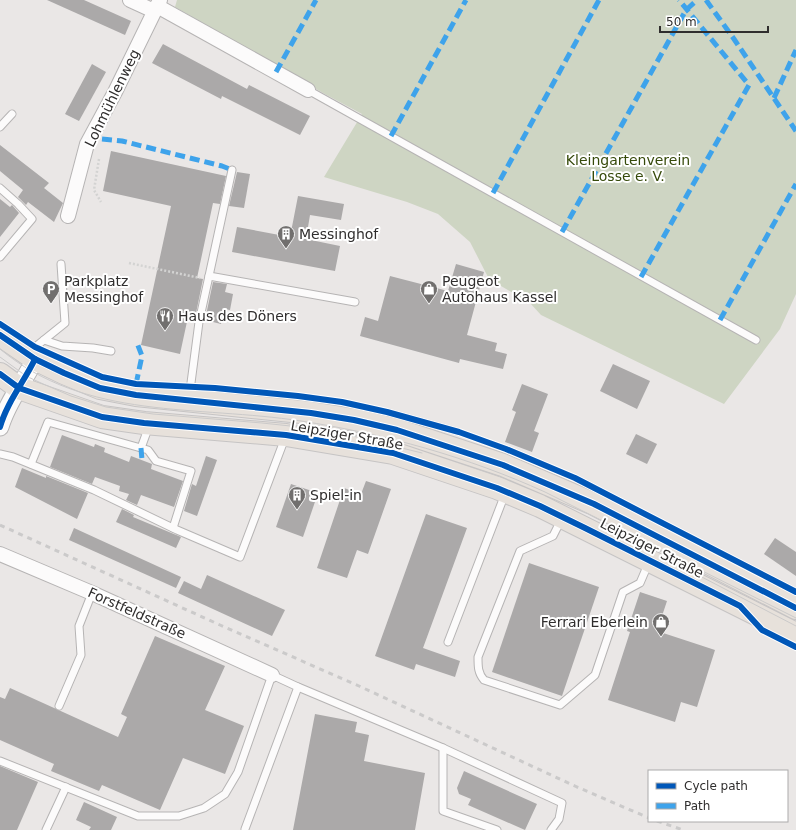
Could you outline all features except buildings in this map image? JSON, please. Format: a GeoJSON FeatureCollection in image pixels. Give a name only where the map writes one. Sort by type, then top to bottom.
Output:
{"type":"FeatureCollection","features":[{"type":"Feature","properties":{"kind":"main road","name":"Leipziger Straße"},"geometry":{"type":"LineString","coordinates":[[0,335],[36,351],[64,374],[100,388],[136,395],[311,413],[354,420],[397,430],[503,466],[594,504],[796,608]]}},
{"type":"Feature","properties":{"kind":"main road","name":"Leipziger Straße"},"geometry":{"type":"LineString","coordinates":[[0,374],[19,388],[102,417],[150,424],[286,435],[393,453],[506,492],[562,517],[796,634]]}},
{"type":"Feature","properties":{"kind":"street"},"geometry":{"type":"LineString","coordinates":[[130,0],[157,5],[308,90]]}},
{"type":"Feature","properties":{"kind":"street","name":"Lohmühlenweg"},"geometry":{"type":"LineString","coordinates":[[68,216],[87,144],[115,92],[157,5]]}},
{"type":"Feature","properties":{"kind":"street"},"geometry":{"type":"LineString","coordinates":[[0,427],[8,405],[19,388],[36,351]]}},
{"type":"Feature","properties":{"kind":"street","name":"Forstfeldstraße"},"geometry":{"type":"LineString","coordinates":[[0,554],[92,593],[272,675]]}},
{"type":"Feature","properties":{"kind":"lane"},"geometry":{"type":"LineString","coordinates":[[308,90],[756,340]]}},
{"type":"Feature","properties":{"kind":"lane"},"geometry":{"type":"LineString","coordinates":[[0,127],[12,114]]}},
{"type":"Feature","properties":{"kind":"lane"},"geometry":{"type":"LineString","coordinates":[[188,400],[208,278],[232,170]]}},
{"type":"Feature","properties":{"kind":"lane"},"geometry":{"type":"LineString","coordinates":[[0,188],[32,219],[0,257]]}},
{"type":"Feature","properties":{"kind":"lane"},"geometry":{"type":"LineString","coordinates":[[36,351],[65,323],[61,264]]}},
{"type":"Feature","properties":{"kind":"lane"},"geometry":{"type":"LineString","coordinates":[[208,278],[355,302]]}},
{"type":"Feature","properties":{"kind":"lane"},"geometry":{"type":"LineString","coordinates":[[36,351],[62,346],[111,351]]}},
{"type":"Feature","properties":{"kind":"lane"},"geometry":{"type":"LineString","coordinates":[[31,464],[48,422],[148,450],[156,461],[192,471],[173,528]]}},
{"type":"Feature","properties":{"kind":"lane"},"geometry":{"type":"LineString","coordinates":[[141,448],[150,424]]}},
{"type":"Feature","properties":{"kind":"lane"},"geometry":{"type":"LineString","coordinates":[[0,454],[14,457],[94,490],[173,528],[240,557],[286,435]]}},
{"type":"Feature","properties":{"kind":"lane"},"geometry":{"type":"LineString","coordinates":[[448,642],[506,492]]}},
{"type":"Feature","properties":{"kind":"lane"},"geometry":{"type":"LineString","coordinates":[[562,517],[553,536],[520,551],[478,657],[479,674],[484,680],[560,705],[595,675],[623,592],[640,583],[650,560]]}},
{"type":"Feature","properties":{"kind":"lane"},"geometry":{"type":"LineString","coordinates":[[59,706],[81,655],[79,626],[92,593]]}},
{"type":"Feature","properties":{"kind":"lane"},"geometry":{"type":"LineString","coordinates":[[0,761],[138,816],[179,816],[204,808],[225,794],[238,772],[272,675],[444,748],[562,803],[559,819],[551,830]]}},
{"type":"Feature","properties":{"kind":"lane"},"geometry":{"type":"LineString","coordinates":[[245,829],[298,687]]}},
{"type":"Feature","properties":{"kind":"lane"},"geometry":{"type":"LineString","coordinates":[[444,748],[442,811],[497,830]]}},
{"type":"Feature","properties":{"kind":"lane"},"geometry":{"type":"LineString","coordinates":[[46,830],[66,787]]}},
{"type":"Feature","properties":{"kind":"path"},"geometry":{"type":"LineString","coordinates":[[99,158],[94,190],[101,202]]}},
{"type":"Feature","properties":{"kind":"path"},"geometry":{"type":"LineString","coordinates":[[129,263],[208,278]]}},
{"type":"Feature","properties":{"kind":"green space","name":"Kleingartenverein Losse e. V."},"geometry":{"type":"Polygon","coordinates":[[[177,0],[796,0],[796,294],[780,329],[724,404],[541,315],[530,303],[489,279],[470,242],[438,214],[407,202],[324,177],[362,114],[175,7],[177,0]]]}},
{"type":"Feature","properties":{"kind":"tram line"},"geometry":{"type":"LineString","coordinates":[[0,349],[33,372],[69,388],[106,399],[144,406],[262,416],[332,426],[426,448],[486,468],[545,492],[796,618]]}},
{"type":"Feature","properties":{"kind":"tram line"},"geometry":{"type":"LineString","coordinates":[[0,357],[26,376],[71,396],[106,407],[153,414],[300,427],[357,437],[422,453]]}},
{"type":"Feature","properties":{"kind":"tram line"},"geometry":{"type":"LineString","coordinates":[[673,562],[796,626]]}},
{"type":"Feature","properties":{"kind":"railway"},"geometry":{"type":"LineString","coordinates":[[0,525],[220,625],[359,686],[577,787],[648,818]]}},
{"type":"Feature","properties":{"kind":"railway"},"geometry":{"type":"LineString","coordinates":[[660,822],[683,830]]}},
{"type":"Feature","properties":{"kind":"marked path"},"geometry":{"type":"LineString","coordinates":[[276,72],[316,0]]}},
{"type":"Feature","properties":{"kind":"marked path"},"geometry":{"type":"LineString","coordinates":[[391,136],[466,0]]}},
{"type":"Feature","properties":{"kind":"marked path"},"geometry":{"type":"LineString","coordinates":[[493,193],[599,0]]}},
{"type":"Feature","properties":{"kind":"marked path"},"geometry":{"type":"LineString","coordinates":[[641,277],[749,85],[679,0]]}},
{"type":"Feature","properties":{"kind":"marked path"},"geometry":{"type":"LineString","coordinates":[[562,232],[686,10],[697,0]]}},
{"type":"Feature","properties":{"kind":"marked path"},"geometry":{"type":"LineString","coordinates":[[706,0],[796,131]]}},
{"type":"Feature","properties":{"kind":"marked path"},"geometry":{"type":"LineString","coordinates":[[774,98],[796,50]]}},
{"type":"Feature","properties":{"kind":"marked path"},"geometry":{"type":"LineString","coordinates":[[102,139],[122,141],[222,166],[232,170]]}},
{"type":"Feature","properties":{"kind":"marked path"},"geometry":{"type":"LineString","coordinates":[[720,320],[796,184]]}},
{"type":"Feature","properties":{"kind":"marked path"},"geometry":{"type":"LineString","coordinates":[[136,384],[142,356],[137,343]]}},
{"type":"Feature","properties":{"kind":"marked path"},"geometry":{"type":"LineString","coordinates":[[141,448],[142,460]]}},
{"type":"Feature","properties":{"kind":"cycle path"},"geometry":{"type":"LineString","coordinates":[[0,324],[35,347],[102,377],[136,384],[215,388],[342,402],[387,412],[459,432],[506,449],[575,478],[796,592]]}},
{"type":"Feature","properties":{"kind":"cycle path"},"geometry":{"type":"LineString","coordinates":[[0,335],[35,359],[100,388],[136,395],[311,413],[354,420],[397,430],[503,465],[594,504],[796,608]]}},
{"type":"Feature","properties":{"kind":"cycle path"},"geometry":{"type":"LineString","coordinates":[[0,427],[11,401],[35,359]]}},
{"type":"Feature","properties":{"kind":"cycle path"},"geometry":{"type":"LineString","coordinates":[[0,374],[19,388],[102,417],[144,423],[286,435],[393,453],[497,488],[540,506],[740,606],[762,630],[796,647]]}},
{"type":"Feature","properties":{"kind":"place","name":"Messinghof"},"geometry":{"type":"Point","coordinates":[286,249]}},
{"type":"Feature","properties":{"kind":"place","name":"Parkplatz Messinghof"},"geometry":{"type":"Point","coordinates":[51,304]}},
{"type":"Feature","properties":{"kind":"place","name":"Peugeot Autohaus Kassel"},"geometry":{"type":"Point","coordinates":[429,304]}},
{"type":"Feature","properties":{"kind":"place","name":"Haus des Döners"},"geometry":{"type":"Point","coordinates":[165,331]}},
{"type":"Feature","properties":{"kind":"place","name":"Spiel-in"},"geometry":{"type":"Point","coordinates":[297,510]}},
{"type":"Feature","properties":{"kind":"place","name":"Ferrari Eberlein"},"geometry":{"type":"Point","coordinates":[661,637]}}]}
